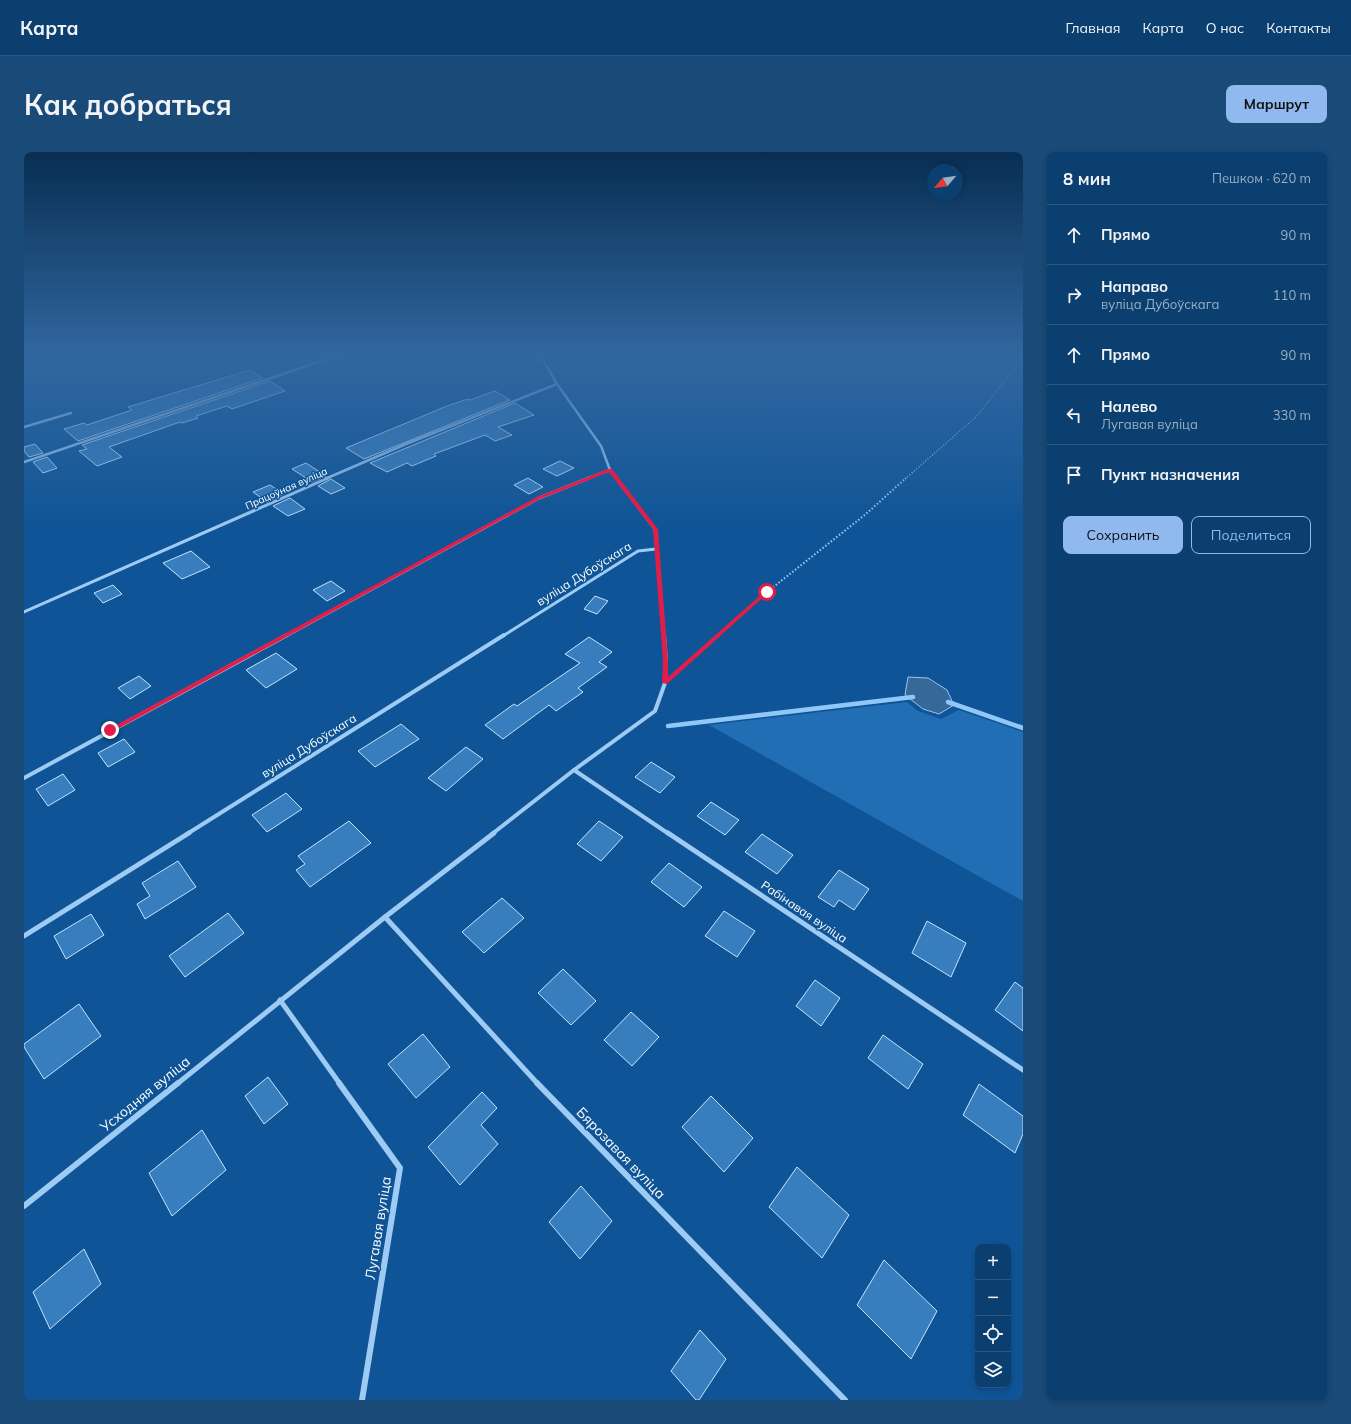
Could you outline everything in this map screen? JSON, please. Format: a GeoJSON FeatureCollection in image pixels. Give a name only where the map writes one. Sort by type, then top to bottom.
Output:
{"type":"FeatureCollection","features":[{"type":"Feature","properties":{"kind":"street"},"geometry":{"type":"LineString","coordinates":[[24,427],[70,413]]}},
{"type":"Feature","properties":{"kind":"street"},"geometry":{"type":"LineString","coordinates":[[24,462],[168,413]]}},
{"type":"Feature","properties":{"kind":"street","name":"Працоўная вуліца"},"geometry":{"type":"LineString","coordinates":[[24,612],[406,444],[484,413]]}},
{"type":"Feature","properties":{"kind":"street"},"geometry":{"type":"LineString","coordinates":[[280,1000],[574,770],[655,711],[665,683],[666,661],[655,529],[610,470],[601,446],[578,413]]}},
{"type":"Feature","properties":{"kind":"street"},"geometry":{"type":"LineString","coordinates":[[24,778],[539,498],[610,470]]}},
{"type":"Feature","properties":{"kind":"street","name":"вуліца Дубоўскага"},"geometry":{"type":"LineString","coordinates":[[24,936],[638,551],[656,549]]}},
{"type":"Feature","properties":{"kind":"street","name":"Рабінавая вуліца"},"geometry":{"type":"LineString","coordinates":[[574,770],[1023,1070]]}},
{"type":"Feature","properties":{"kind":"street","name":"Бярозавая вуліца"},"geometry":{"type":"LineString","coordinates":[[385,917],[532,1078],[845,1400]]}},
{"type":"Feature","properties":{"kind":"street","name":"Усходняя вуліца"},"geometry":{"type":"LineString","coordinates":[[24,1206],[280,1000]]}},
{"type":"Feature","properties":{"kind":"street","name":"Лугавая вуліца"},"geometry":{"type":"LineString","coordinates":[[280,1000],[400,1168],[362,1400]]}},
{"type":"Feature","properties":{"kind":"path"},"geometry":{"type":"LineString","coordinates":[[665,683],[767,592],[866,514],[970,422],[977,413]]}},
{"type":"Feature","properties":{"kind":"shaded area"},"geometry":{"type":"Polygon","coordinates":[[[908,677],[928,678],[947,690],[954,705],[939,714],[923,709],[905,695],[908,677]]]}},
{"type":"Feature","properties":{"kind":"shaded area"},"geometry":{"type":"Polygon","coordinates":[[[907,702],[918,711],[941,719],[959,710],[1023,732],[1023,901],[709,725],[907,702]]]}},
{"type":"Feature","properties":{"kind":"building"},"geometry":{"type":"Polygon","coordinates":[[[122,413],[160,413],[78,441],[64,429],[84,423],[87,425],[122,413]]]}},
{"type":"Feature","properties":{"kind":"building"},"geometry":{"type":"Polygon","coordinates":[[[175,413],[205,413],[196,416],[198,418],[182,423],[180,422],[109,447],[122,457],[97,466],[79,451],[87,449],[82,445],[175,413]]]}},
{"type":"Feature","properties":{"kind":"building"},"geometry":{"type":"Polygon","coordinates":[[[430,413],[477,413],[364,459],[346,448],[430,413]]]}},
{"type":"Feature","properties":{"kind":"building"},"geometry":{"type":"Polygon","coordinates":[[[490,413],[531,413],[534,415],[498,427],[512,435],[495,441],[485,435],[434,454],[436,456],[412,466],[407,463],[387,472],[370,463],[490,413]]]}},
{"type":"Feature","properties":{"kind":"building"},"geometry":{"type":"Polygon","coordinates":[[[35,444],[43,453],[29,457],[24,451],[24,447],[35,444]]]}},
{"type":"Feature","properties":{"kind":"building"},"geometry":{"type":"Polygon","coordinates":[[[47,457],[57,468],[43,473],[33,462],[47,457]]]}},
{"type":"Feature","properties":{"kind":"building"},"geometry":{"type":"Polygon","coordinates":[[[560,461],[574,468],[557,476],[543,469],[560,461]]]}},
{"type":"Feature","properties":{"kind":"building"},"geometry":{"type":"Polygon","coordinates":[[[306,463],[326,476],[312,482],[292,469],[306,463]]]}},
{"type":"Feature","properties":{"kind":"building"},"geometry":{"type":"Polygon","coordinates":[[[528,478],[543,487],[529,494],[514,485],[528,478]]]}},
{"type":"Feature","properties":{"kind":"building"},"geometry":{"type":"Polygon","coordinates":[[[331,479],[345,488],[331,494],[318,486],[331,479]]]}},
{"type":"Feature","properties":{"kind":"building"},"geometry":{"type":"Polygon","coordinates":[[[270,485],[284,494],[267,502],[253,492],[270,485]]]}},
{"type":"Feature","properties":{"kind":"building"},"geometry":{"type":"Polygon","coordinates":[[[290,498],[305,509],[288,516],[273,506],[290,498]]]}},
{"type":"Feature","properties":{"kind":"building"},"geometry":{"type":"Polygon","coordinates":[[[191,551],[210,567],[182,579],[163,563],[191,551]]]}},
{"type":"Feature","properties":{"kind":"building"},"geometry":{"type":"Polygon","coordinates":[[[331,581],[345,591],[327,601],[313,590],[331,581]]]}},
{"type":"Feature","properties":{"kind":"building"},"geometry":{"type":"Polygon","coordinates":[[[113,585],[122,594],[103,603],[94,593],[113,585]]]}},
{"type":"Feature","properties":{"kind":"building"},"geometry":{"type":"Polygon","coordinates":[[[595,596],[608,601],[597,614],[584,609],[595,596]]]}},
{"type":"Feature","properties":{"kind":"building"},"geometry":{"type":"Polygon","coordinates":[[[589,637],[612,652],[599,662],[607,667],[578,688],[583,692],[556,711],[549,705],[503,739],[485,725],[514,704],[517,706],[580,663],[565,654],[589,637]]]}},
{"type":"Feature","properties":{"kind":"building"},"geometry":{"type":"Polygon","coordinates":[[[276,653],[297,669],[266,688],[246,670],[276,653]]]}},
{"type":"Feature","properties":{"kind":"building"},"geometry":{"type":"Polygon","coordinates":[[[139,676],[151,686],[130,699],[118,688],[139,676]]]}},
{"type":"Feature","properties":{"kind":"building"},"geometry":{"type":"Polygon","coordinates":[[[401,724],[419,739],[375,767],[358,751],[401,724]]]}},
{"type":"Feature","properties":{"kind":"building"},"geometry":{"type":"Polygon","coordinates":[[[124,739],[135,752],[108,767],[98,753],[124,739]]]}},
{"type":"Feature","properties":{"kind":"building"},"geometry":{"type":"Polygon","coordinates":[[[466,747],[483,759],[446,791],[428,778],[466,747]]]}},
{"type":"Feature","properties":{"kind":"building"},"geometry":{"type":"Polygon","coordinates":[[[651,762],[675,777],[660,793],[635,777],[651,762]]]}},
{"type":"Feature","properties":{"kind":"building"},"geometry":{"type":"Polygon","coordinates":[[[63,774],[75,790],[48,806],[36,789],[63,774]]]}},
{"type":"Feature","properties":{"kind":"building"},"geometry":{"type":"Polygon","coordinates":[[[286,793],[302,809],[267,832],[252,815],[286,793]]]}},
{"type":"Feature","properties":{"kind":"building"},"geometry":{"type":"Polygon","coordinates":[[[711,802],[739,820],[725,835],[697,816],[711,802]]]}},
{"type":"Feature","properties":{"kind":"building"},"geometry":{"type":"Polygon","coordinates":[[[349,821],[371,843],[310,887],[296,870],[305,864],[298,856],[349,821]]]}},
{"type":"Feature","properties":{"kind":"building"},"geometry":{"type":"Polygon","coordinates":[[[599,821],[623,837],[601,861],[577,844],[599,821]]]}},
{"type":"Feature","properties":{"kind":"building"},"geometry":{"type":"Polygon","coordinates":[[[762,834],[793,855],[777,874],[745,852],[762,834]]]}},
{"type":"Feature","properties":{"kind":"building"},"geometry":{"type":"Polygon","coordinates":[[[178,861],[196,887],[145,919],[137,904],[150,896],[142,883],[178,861]]]}},
{"type":"Feature","properties":{"kind":"building"},"geometry":{"type":"Polygon","coordinates":[[[669,863],[702,887],[684,907],[651,882],[669,863]]]}},
{"type":"Feature","properties":{"kind":"building"},"geometry":{"type":"Polygon","coordinates":[[[839,870],[869,889],[854,910],[839,900],[834,907],[818,897],[839,870]]]}},
{"type":"Feature","properties":{"kind":"building"},"geometry":{"type":"Polygon","coordinates":[[[502,898],[524,918],[484,953],[462,932],[502,898]]]}},
{"type":"Feature","properties":{"kind":"building"},"geometry":{"type":"Polygon","coordinates":[[[724,911],[755,931],[737,957],[705,936],[724,911]]]}},
{"type":"Feature","properties":{"kind":"building"},"geometry":{"type":"Polygon","coordinates":[[[228,913],[244,933],[185,977],[169,956],[228,913]]]}},
{"type":"Feature","properties":{"kind":"building"},"geometry":{"type":"Polygon","coordinates":[[[91,914],[104,935],[66,959],[54,936],[91,914]]]}},
{"type":"Feature","properties":{"kind":"building"},"geometry":{"type":"Polygon","coordinates":[[[927,921],[966,943],[951,977],[912,953],[927,921]]]}},
{"type":"Feature","properties":{"kind":"building"},"geometry":{"type":"Polygon","coordinates":[[[563,969],[596,1001],[571,1025],[538,993],[563,969]]]}},
{"type":"Feature","properties":{"kind":"building"},"geometry":{"type":"Polygon","coordinates":[[[815,980],[840,998],[821,1026],[796,1006],[815,980]]]}},
{"type":"Feature","properties":{"kind":"building"},"geometry":{"type":"Polygon","coordinates":[[[1015,982],[1023,988],[1023,1031],[995,1010],[1015,982]]]}},
{"type":"Feature","properties":{"kind":"building"},"geometry":{"type":"Polygon","coordinates":[[[79,1004],[101,1036],[44,1079],[24,1047],[24,1044],[79,1004]]]}},
{"type":"Feature","properties":{"kind":"building"},"geometry":{"type":"Polygon","coordinates":[[[631,1012],[659,1037],[632,1066],[604,1040],[631,1012]]]}},
{"type":"Feature","properties":{"kind":"building"},"geometry":{"type":"Polygon","coordinates":[[[423,1034],[450,1067],[416,1098],[388,1064],[423,1034]]]}},
{"type":"Feature","properties":{"kind":"building"},"geometry":{"type":"Polygon","coordinates":[[[883,1035],[923,1064],[908,1089],[868,1058],[883,1035]]]}},
{"type":"Feature","properties":{"kind":"building"},"geometry":{"type":"Polygon","coordinates":[[[268,1077],[288,1104],[264,1124],[245,1096],[268,1077]]]}},
{"type":"Feature","properties":{"kind":"building"},"geometry":{"type":"Polygon","coordinates":[[[979,1084],[1023,1116],[1023,1134],[1015,1153],[963,1115],[979,1084]]]}},
{"type":"Feature","properties":{"kind":"building"},"geometry":{"type":"Polygon","coordinates":[[[482,1092],[497,1108],[481,1125],[498,1144],[460,1185],[428,1147],[482,1092]]]}},
{"type":"Feature","properties":{"kind":"building"},"geometry":{"type":"Polygon","coordinates":[[[711,1096],[753,1138],[724,1172],[682,1127],[711,1096]]]}},
{"type":"Feature","properties":{"kind":"building"},"geometry":{"type":"Polygon","coordinates":[[[202,1130],[226,1170],[172,1216],[149,1173],[202,1130]]]}},
{"type":"Feature","properties":{"kind":"building"},"geometry":{"type":"Polygon","coordinates":[[[797,1167],[849,1215],[822,1258],[769,1207],[797,1167]]]}},
{"type":"Feature","properties":{"kind":"building"},"geometry":{"type":"Polygon","coordinates":[[[581,1186],[612,1221],[580,1259],[549,1222],[581,1186]]]}},
{"type":"Feature","properties":{"kind":"building"},"geometry":{"type":"Polygon","coordinates":[[[84,1249],[101,1284],[50,1329],[33,1292],[84,1249]]]}},
{"type":"Feature","properties":{"kind":"building"},"geometry":{"type":"Polygon","coordinates":[[[884,1260],[937,1311],[911,1359],[857,1305],[884,1260]]]}},
{"type":"Feature","properties":{"kind":"building"},"geometry":{"type":"Polygon","coordinates":[[[700,1330],[726,1359],[699,1400],[696,1400],[671,1371],[700,1330]]]}},
{"type":"Feature","properties":{"kind":"waterway"},"geometry":{"type":"LineString","coordinates":[[668,726],[913,697]]}},
{"type":"Feature","properties":{"kind":"waterway"},"geometry":{"type":"LineString","coordinates":[[948,702],[1023,728]]}},
{"type":"Feature","properties":{"kind":"route"},"geometry":{"type":"LineString","coordinates":[[110,730],[539,498],[610,470],[655,529],[666,661],[665,683],[767,592]]}}]}
